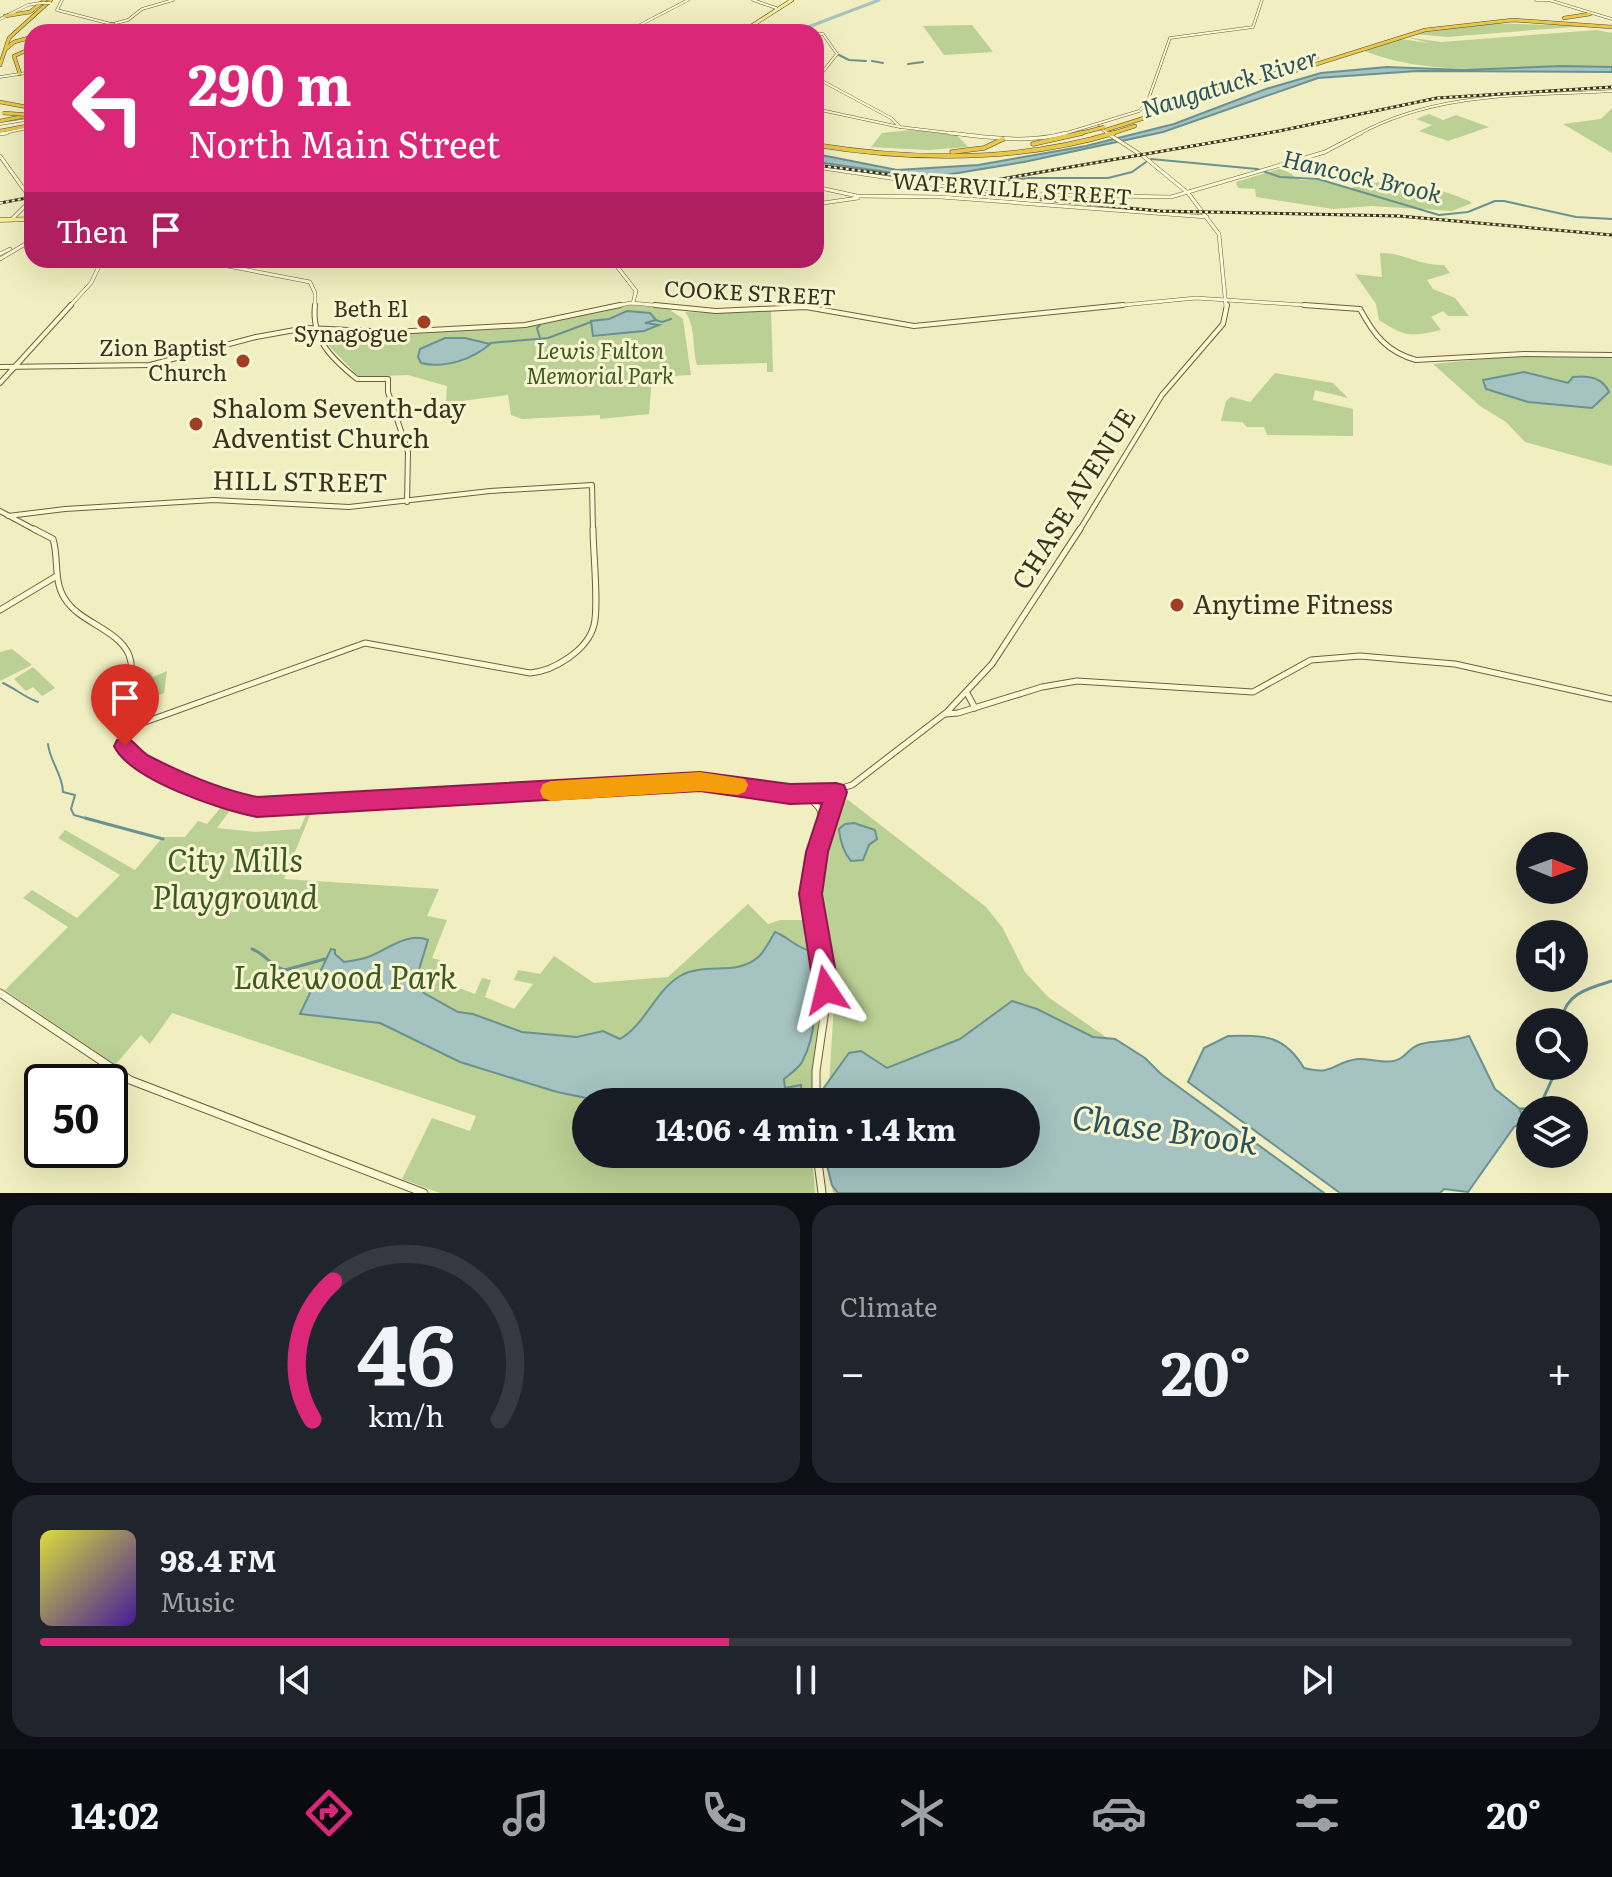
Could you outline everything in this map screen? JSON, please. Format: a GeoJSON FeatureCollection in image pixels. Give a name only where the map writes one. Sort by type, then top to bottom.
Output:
{"type":"FeatureCollection","features":[{"type":"Feature","properties":{"kind":"highway"},"geometry":{"type":"LineString","coordinates":[[5,16],[30,12],[45,0]]}},
{"type":"Feature","properties":{"kind":"highway"},"geometry":{"type":"LineString","coordinates":[[0,41],[38,10],[45,0]]}},
{"type":"Feature","properties":{"kind":"highway"},"geometry":{"type":"LineString","coordinates":[[26,24],[53,1]]}},
{"type":"Feature","properties":{"kind":"highway"},"geometry":{"type":"LineString","coordinates":[[1147,103],[1164,102],[1252,78],[1417,28],[1502,18],[1567,18],[1590,14]]}},
{"type":"Feature","properties":{"kind":"highway"},"geometry":{"type":"LineString","coordinates":[[1502,18],[1612,25]]}},
{"type":"Feature","properties":{"kind":"highway"},"geometry":{"type":"LineString","coordinates":[[824,145],[917,157],[1008,152],[1104,130],[1425,30],[1513,20],[1612,25]]}},
{"type":"Feature","properties":{"kind":"highway"},"geometry":{"type":"LineString","coordinates":[[0,64],[7,40],[24,26]]}},
{"type":"Feature","properties":{"kind":"highway"},"geometry":{"type":"LineString","coordinates":[[0,64],[8,45],[24,40]]}},
{"type":"Feature","properties":{"kind":"highway"},"geometry":{"type":"LineString","coordinates":[[9,76],[19,72],[14,56],[24,52]]}},
{"type":"Feature","properties":{"kind":"highway"},"geometry":{"type":"LineString","coordinates":[[1008,152],[1104,130],[1252,78]]}},
{"type":"Feature","properties":{"kind":"highway"},"geometry":{"type":"LineString","coordinates":[[2,104],[24,114]]}},
{"type":"Feature","properties":{"kind":"highway"},"geometry":{"type":"LineString","coordinates":[[0,122],[24,118]]}},
{"type":"Feature","properties":{"kind":"highway"},"geometry":{"type":"LineString","coordinates":[[0,122],[24,118]]}},
{"type":"Feature","properties":{"kind":"highway"},"geometry":{"type":"LineString","coordinates":[[0,122],[24,118]]}},
{"type":"Feature","properties":{"kind":"highway"},"geometry":{"type":"LineString","coordinates":[[20,121],[24,120]]}},
{"type":"Feature","properties":{"kind":"highway"},"geometry":{"type":"LineString","coordinates":[[824,145],[938,154],[1005,149],[1104,130]]}},
{"type":"Feature","properties":{"kind":"highway"},"geometry":{"type":"LineString","coordinates":[[884,152],[953,152],[984,148],[1003,139]]}},
{"type":"Feature","properties":{"kind":"main road"},"geometry":{"type":"LineString","coordinates":[[62,1],[57,10],[113,24],[129,19],[143,9],[173,0]]}},
{"type":"Feature","properties":{"kind":"main road"},"geometry":{"type":"LineString","coordinates":[[636,24],[688,0]]}},
{"type":"Feature","properties":{"kind":"main road"},"geometry":{"type":"LineString","coordinates":[[753,0],[776,8]]}},
{"type":"Feature","properties":{"kind":"main road"},"geometry":{"type":"LineString","coordinates":[[753,24],[792,0]]}},
{"type":"Feature","properties":{"kind":"main road"},"geometry":{"type":"LineString","coordinates":[[824,111],[900,127],[1003,139],[1038,140],[1104,130],[1134,114],[1147,103],[1172,36],[1253,27],[1262,0]]}},
{"type":"Feature","properties":{"kind":"main road"},"geometry":{"type":"LineString","coordinates":[[1536,0],[1549,0],[1612,25]]}},
{"type":"Feature","properties":{"kind":"main road"},"geometry":{"type":"LineString","coordinates":[[0,19],[27,2],[62,1]]}},
{"type":"Feature","properties":{"kind":"main road"},"geometry":{"type":"LineString","coordinates":[[824,36],[836,52],[824,69]]}},
{"type":"Feature","properties":{"kind":"main road"},"geometry":{"type":"LineString","coordinates":[[19,72],[24,72]]}},
{"type":"Feature","properties":{"kind":"main road"},"geometry":{"type":"LineString","coordinates":[[0,77],[9,76]]}},
{"type":"Feature","properties":{"kind":"main road"},"geometry":{"type":"LineString","coordinates":[[824,82],[891,118],[900,127]]}},
{"type":"Feature","properties":{"kind":"main road"},"geometry":{"type":"LineString","coordinates":[[824,168],[1012,195],[1163,197],[1188,193],[1326,152],[1389,117],[1456,100],[1612,91]]}},
{"type":"Feature","properties":{"kind":"main road"},"geometry":{"type":"LineString","coordinates":[[0,122],[20,121]]}},
{"type":"Feature","properties":{"kind":"main road"},"geometry":{"type":"LineString","coordinates":[[1104,130],[1125,142],[1188,193],[1208,217],[1221,238],[1227,300]]}},
{"type":"Feature","properties":{"kind":"main road"},"geometry":{"type":"LineString","coordinates":[[0,156],[24,192]]}},
{"type":"Feature","properties":{"kind":"main road","name":"WATERVILLE STREET"},"geometry":{"type":"LineString","coordinates":[[824,189],[853,197],[945,197],[1208,217]]}},
{"type":"Feature","properties":{"kind":"main road"},"geometry":{"type":"LineString","coordinates":[[824,202],[853,197]]}},
{"type":"Feature","properties":{"kind":"main road"},"geometry":{"type":"LineString","coordinates":[[12,219],[24,207]]}},
{"type":"Feature","properties":{"kind":"main road"},"geometry":{"type":"LineString","coordinates":[[0,220],[24,219]]}},
{"type":"Feature","properties":{"kind":"main road"},"geometry":{"type":"LineString","coordinates":[[0,256],[24,243]]}},
{"type":"Feature","properties":{"kind":"main road"},"geometry":{"type":"LineString","coordinates":[[0,383],[91,283],[98,268]]}},
{"type":"Feature","properties":{"kind":"main road"},"geometry":{"type":"LineString","coordinates":[[241,268],[308,280],[318,295],[314,328],[326,348],[356,379],[388,379],[388,392],[408,452],[407,502]]}},
{"type":"Feature","properties":{"kind":"main road"},"geometry":{"type":"LineString","coordinates":[[618,268],[636,291],[633,303]]}},
{"type":"Feature","properties":{"kind":"main road","name":"COOKE STREET"},"geometry":{"type":"LineString","coordinates":[[0,367],[152,365],[262,335],[314,328],[397,332],[525,325],[633,303],[711,311],[806,307],[917,326],[1178,299],[1227,300],[1360,309],[1377,341],[1396,353],[1423,362],[1441,363],[1472,357],[1537,353],[1612,355]]}},
{"type":"Feature","properties":{"kind":"main road","name":"CHASE AVENUE"},"geometry":{"type":"LineString","coordinates":[[836,792],[852,785],[967,693],[1015,632],[1162,395],[1220,330],[1227,300]]}},
{"type":"Feature","properties":{"kind":"main road","name":"HILL STREET"},"geometry":{"type":"LineString","coordinates":[[8,516],[214,500],[329,507],[407,502],[490,491],[592,485],[594,625],[583,642],[550,669],[526,673],[365,643],[120,731]]}},
{"type":"Feature","properties":{"kind":"main road"},"geometry":{"type":"LineString","coordinates":[[0,511],[53,539],[55,577],[68,605],[90,625],[122,644],[130,655],[131,668],[120,731],[126,749],[137,761],[221,800],[252,807],[700,781],[804,795],[836,792],[836,801],[824,826],[814,864],[810,899],[827,996],[816,1088]]}},
{"type":"Feature","properties":{"kind":"main road"},"geometry":{"type":"LineString","coordinates":[[23,525],[26,518],[37,512]]}},
{"type":"Feature","properties":{"kind":"main road"},"geometry":{"type":"LineString","coordinates":[[0,610],[55,577]]}},
{"type":"Feature","properties":{"kind":"main road"},"geometry":{"type":"LineString","coordinates":[[944,714],[1077,681],[1253,692],[1312,660],[1368,656],[1439,662],[1612,699]]}},
{"type":"Feature","properties":{"kind":"main road"},"geometry":{"type":"LineString","coordinates":[[967,693],[975,708]]}},
{"type":"Feature","properties":{"kind":"main road"},"geometry":{"type":"LineString","coordinates":[[804,795],[819,806],[824,826]]}},
{"type":"Feature","properties":{"kind":"main road"},"geometry":{"type":"LineString","coordinates":[[0,993],[130,1080],[424,1193]]}},
{"type":"Feature","properties":{"kind":"main road"},"geometry":{"type":"LineString","coordinates":[[819,1168],[822,1193]]}},
{"type":"Feature","properties":{"kind":"green space"},"geometry":{"type":"Polygon","coordinates":[[[1484,23],[1584,26],[1447,37],[1414,34],[1484,23]]]}},
{"type":"Feature","properties":{"kind":"green space"},"geometry":{"type":"Polygon","coordinates":[[[972,25],[993,52],[944,55],[923,26],[972,25]]]}},
{"type":"Feature","properties":{"kind":"green space"},"geometry":{"type":"Polygon","coordinates":[[[1597,30],[1612,33],[1612,67],[1486,69],[1423,66],[1362,50],[1401,39],[1429,43],[1406,37],[1441,42],[1597,30]]]}},
{"type":"Feature","properties":{"kind":"green space"},"geometry":{"type":"Polygon","coordinates":[[[1612,108],[1612,153],[1563,124],[1601,119],[1612,108]]]}},
{"type":"Feature","properties":{"kind":"green space"},"geometry":{"type":"Polygon","coordinates":[[[1429,114],[1443,120],[1456,115],[1489,127],[1448,141],[1419,131],[1432,125],[1416,119],[1429,114]]]}},
{"type":"Feature","properties":{"kind":"green space"},"geometry":{"type":"Polygon","coordinates":[[[910,130],[955,133],[968,147],[928,150],[871,147],[882,133],[910,130]]]}},
{"type":"Feature","properties":{"kind":"green space"},"geometry":{"type":"Polygon","coordinates":[[[1282,168],[1300,180],[1321,180],[1351,189],[1361,181],[1406,182],[1449,193],[1472,203],[1452,211],[1371,206],[1333,209],[1256,197],[1255,189],[1238,188],[1236,182],[1282,168]]]}},
{"type":"Feature","properties":{"kind":"green space"},"geometry":{"type":"Polygon","coordinates":[[[1380,253],[1444,265],[1450,273],[1427,280],[1433,289],[1455,298],[1469,316],[1448,316],[1443,311],[1431,317],[1441,330],[1415,334],[1395,330],[1379,320],[1376,304],[1355,274],[1382,277],[1380,253]]]}},
{"type":"Feature","properties":{"kind":"green space","name":"Lewis Fulton Memorial Park"},"geometry":{"type":"Polygon","coordinates":[[[631,305],[669,309],[683,319],[691,375],[652,377],[649,414],[600,419],[600,415],[522,419],[511,415],[508,395],[446,403],[447,386],[408,375],[359,377],[329,346],[321,331],[525,327],[631,305]]]}},
{"type":"Feature","properties":{"kind":"green space","name":"Lewis Fulton Memorial Park"},"geometry":{"type":"Polygon","coordinates":[[[771,309],[773,372],[767,372],[767,363],[697,365],[691,324],[685,312],[728,313],[771,309]]]}},
{"type":"Feature","properties":{"kind":"green space"},"geometry":{"type":"Polygon","coordinates":[[[1523,355],[1612,356],[1612,466],[1525,442],[1506,422],[1480,406],[1433,364],[1523,355]]]}},
{"type":"Feature","properties":{"kind":"green space"},"geometry":{"type":"Polygon","coordinates":[[[1275,373],[1333,383],[1348,398],[1315,390],[1313,400],[1353,409],[1353,436],[1267,435],[1264,427],[1221,421],[1226,401],[1231,397],[1250,402],[1275,373]]]}},
{"type":"Feature","properties":{"kind":"green space"},"geometry":{"type":"Polygon","coordinates":[[[12,649],[32,665],[0,681],[0,652],[12,649]]]}},
{"type":"Feature","properties":{"kind":"green space"},"geometry":{"type":"Polygon","coordinates":[[[33,667],[55,688],[42,696],[33,687],[26,691],[14,679],[33,667]]]}},
{"type":"Feature","properties":{"kind":"green space"},"geometry":{"type":"Polygon","coordinates":[[[167,671],[164,693],[130,706],[135,678],[150,672],[153,677],[167,671]]]}},
{"type":"Feature","properties":{"kind":"green space"},"geometry":{"type":"Polygon","coordinates":[[[847,799],[986,907],[1002,927],[1025,972],[1048,997],[1320,1193],[833,1193],[829,1170],[1040,1168],[1040,1088],[829,1088],[834,1004],[820,921],[818,889],[832,823],[847,799]]]}},
{"type":"Feature","properties":{"kind":"green space","name":"Lakewood Park"},"geometry":{"type":"Polygon","coordinates":[[[222,806],[231,809],[217,828],[255,832],[300,829],[308,810],[312,810],[284,879],[439,889],[427,916],[447,920],[432,958],[440,960],[433,978],[475,994],[482,978],[491,980],[485,997],[514,1009],[533,984],[514,980],[518,970],[540,974],[554,956],[594,983],[668,977],[748,904],[768,924],[780,920],[803,920],[819,1009],[813,1088],[572,1088],[572,1168],[813,1168],[815,1193],[440,1193],[402,1179],[432,1118],[470,1131],[476,1116],[172,1013],[150,1044],[141,1035],[114,1064],[5,990],[68,927],[23,898],[32,890],[77,918],[120,875],[58,838],[65,830],[135,870],[163,837],[185,837],[198,821],[207,824],[222,806]]]}},
{"type":"Feature","properties":{"kind":"water"},"geometry":{"type":"Polygon","coordinates":[[[1387,67],[1464,70],[1612,67],[1612,72],[1417,71],[1318,78],[1163,132],[1024,162],[946,175],[916,176],[824,163],[824,156],[897,170],[978,165],[1086,146],[1174,124],[1266,89],[1321,73],[1387,67]]]}},
{"type":"Feature","properties":{"kind":"water"},"geometry":{"type":"Polygon","coordinates":[[[627,311],[650,313],[656,320],[645,323],[659,325],[644,331],[593,336],[591,321],[609,319],[627,311]]]}},
{"type":"Feature","properties":{"kind":"water"},"geometry":{"type":"Polygon","coordinates":[[[445,338],[465,338],[490,344],[458,361],[440,365],[421,363],[418,357],[420,349],[445,338]]]}},
{"type":"Feature","properties":{"kind":"water"},"geometry":{"type":"Polygon","coordinates":[[[1524,372],[1568,383],[1573,377],[1589,377],[1603,383],[1609,392],[1592,408],[1528,402],[1486,389],[1483,380],[1524,372]]]}},
{"type":"Feature","properties":{"kind":"water"},"geometry":{"type":"Polygon","coordinates":[[[854,823],[875,830],[877,839],[869,845],[863,860],[851,861],[846,854],[839,829],[845,824],[854,823]]]}},
{"type":"Feature","properties":{"kind":"water"},"geometry":{"type":"Polygon","coordinates":[[[775,932],[808,950],[814,992],[812,1035],[801,1064],[784,1079],[785,1088],[572,1088],[572,1095],[460,1062],[380,1023],[300,1014],[331,949],[344,962],[365,958],[404,940],[420,938],[428,940],[418,973],[424,993],[458,1012],[473,1014],[522,1032],[577,1037],[603,1031],[620,1039],[637,1025],[663,990],[680,976],[699,970],[739,966],[762,953],[775,932]]]}},
{"type":"Feature","properties":{"kind":"water"},"geometry":{"type":"Polygon","coordinates":[[[1012,1001],[1037,1009],[1093,1037],[1115,1039],[1145,1058],[1161,1074],[1324,1193],[838,1193],[832,1185],[828,1168],[1040,1168],[1040,1088],[824,1088],[849,1053],[861,1051],[887,1068],[960,1039],[1012,1001]]]}},
{"type":"Feature","properties":{"kind":"water"},"geometry":{"type":"Polygon","coordinates":[[[1228,1036],[1263,1037],[1289,1049],[1304,1068],[1322,1070],[1358,1059],[1396,1060],[1421,1044],[1469,1036],[1495,1089],[1516,1106],[1516,1126],[1468,1192],[1444,1189],[1440,1193],[1340,1193],[1188,1082],[1204,1048],[1228,1036]]]}},
{"type":"Feature","properties":{"kind":"waterway"},"geometry":{"type":"LineString","coordinates":[[816,24],[879,0]]}},
{"type":"Feature","properties":{"kind":"waterway"},"geometry":{"type":"LineString","coordinates":[[839,55],[849,60],[866,61]]}},
{"type":"Feature","properties":{"kind":"waterway"},"geometry":{"type":"LineString","coordinates":[[872,61],[883,63]]}},
{"type":"Feature","properties":{"kind":"waterway"},"geometry":{"type":"LineString","coordinates":[[908,64],[923,62]]}},
{"type":"Feature","properties":{"kind":"waterway","name":"Hancock Brook"},"geometry":{"type":"LineString","coordinates":[[1151,159],[1257,169],[1280,177],[1318,179],[1439,215],[1468,212],[1495,201],[1504,201],[1576,217],[1612,219]]}},
{"type":"Feature","properties":{"kind":"waterway","name":"Hancock Brook"},"geometry":{"type":"LineString","coordinates":[[947,176],[953,182],[970,185],[1029,178],[1108,178],[1132,172],[1146,162]]}},
{"type":"Feature","properties":{"kind":"waterway"},"geometry":{"type":"LineString","coordinates":[[655,320],[662,322],[671,319]]}},
{"type":"Feature","properties":{"kind":"waterway"},"geometry":{"type":"LineString","coordinates":[[490,343],[548,338],[591,322]]}},
{"type":"Feature","properties":{"kind":"waterway"},"geometry":{"type":"LineString","coordinates":[[540,325],[537,328],[540,338]]}},
{"type":"Feature","properties":{"kind":"waterway"},"geometry":{"type":"LineString","coordinates":[[3,683],[38,702]]}},
{"type":"Feature","properties":{"kind":"waterway"},"geometry":{"type":"LineString","coordinates":[[48,744],[63,792],[75,795],[71,809],[74,815],[92,820]]}},
{"type":"Feature","properties":{"kind":"waterway"},"geometry":{"type":"LineString","coordinates":[[85,818],[163,839]]}},
{"type":"Feature","properties":{"kind":"waterway","name":"Chase Brook"},"geometry":{"type":"LineString","coordinates":[[252,949],[285,970],[325,959]]}},
{"type":"Feature","properties":{"kind":"waterway","name":"Chase Brook"},"geometry":{"type":"LineString","coordinates":[[1565,1008],[1579,994],[1612,981]]}},
{"type":"Feature","properties":{"kind":"waterway","name":"Chase Brook"},"geometry":{"type":"LineString","coordinates":[[1544,1096],[1552,1080]]}},
{"type":"Feature","properties":{"kind":"railway"},"geometry":{"type":"LineString","coordinates":[[824,166],[941,181],[995,180],[1279,131],[1437,98],[1612,87]]}},
{"type":"Feature","properties":{"kind":"railway"},"geometry":{"type":"LineString","coordinates":[[954,191],[1159,211],[1399,216],[1612,235]]}},
{"type":"Feature","properties":{"kind":"railway"},"geometry":{"type":"LineString","coordinates":[[0,203],[24,198]]}},
{"type":"Feature","properties":{"kind":"slow traffic"},"geometry":{"type":"LineString","coordinates":[[551,791],[700,781],[737,785]]}},
{"type":"Feature","properties":{"kind":"place","name":"Beth El Synagogue"},"geometry":{"type":"Point","coordinates":[424,322]}},
{"type":"Feature","properties":{"kind":"place","name":"Zion Baptist Church"},"geometry":{"type":"Point","coordinates":[243,361]}},
{"type":"Feature","properties":{"kind":"place","name":"Shalom Seventh-day Adventist Church"},"geometry":{"type":"Point","coordinates":[196,424]}},
{"type":"Feature","properties":{"kind":"place","name":"Anytime Fitness"},"geometry":{"type":"Point","coordinates":[1177,605]}},
{"type":"Feature","properties":{"kind":"route"},"geometry":{"type":"LineString","coordinates":[[125,746],[137,761],[221,800],[257,807],[700,781],[790,794],[827,795],[836,792],[836,801],[828,815],[817,852],[811,894],[813,925],[826,990]]}},
{"type":"Feature","properties":{"kind":"water label","name":"Naugatuck River"},"geometry":{"type":"Point","coordinates":[1230,84]}},
{"type":"Feature","properties":{"kind":"park label","name":"City Mills Playground"},"geometry":{"type":"Point","coordinates":[235,880]}}]}
